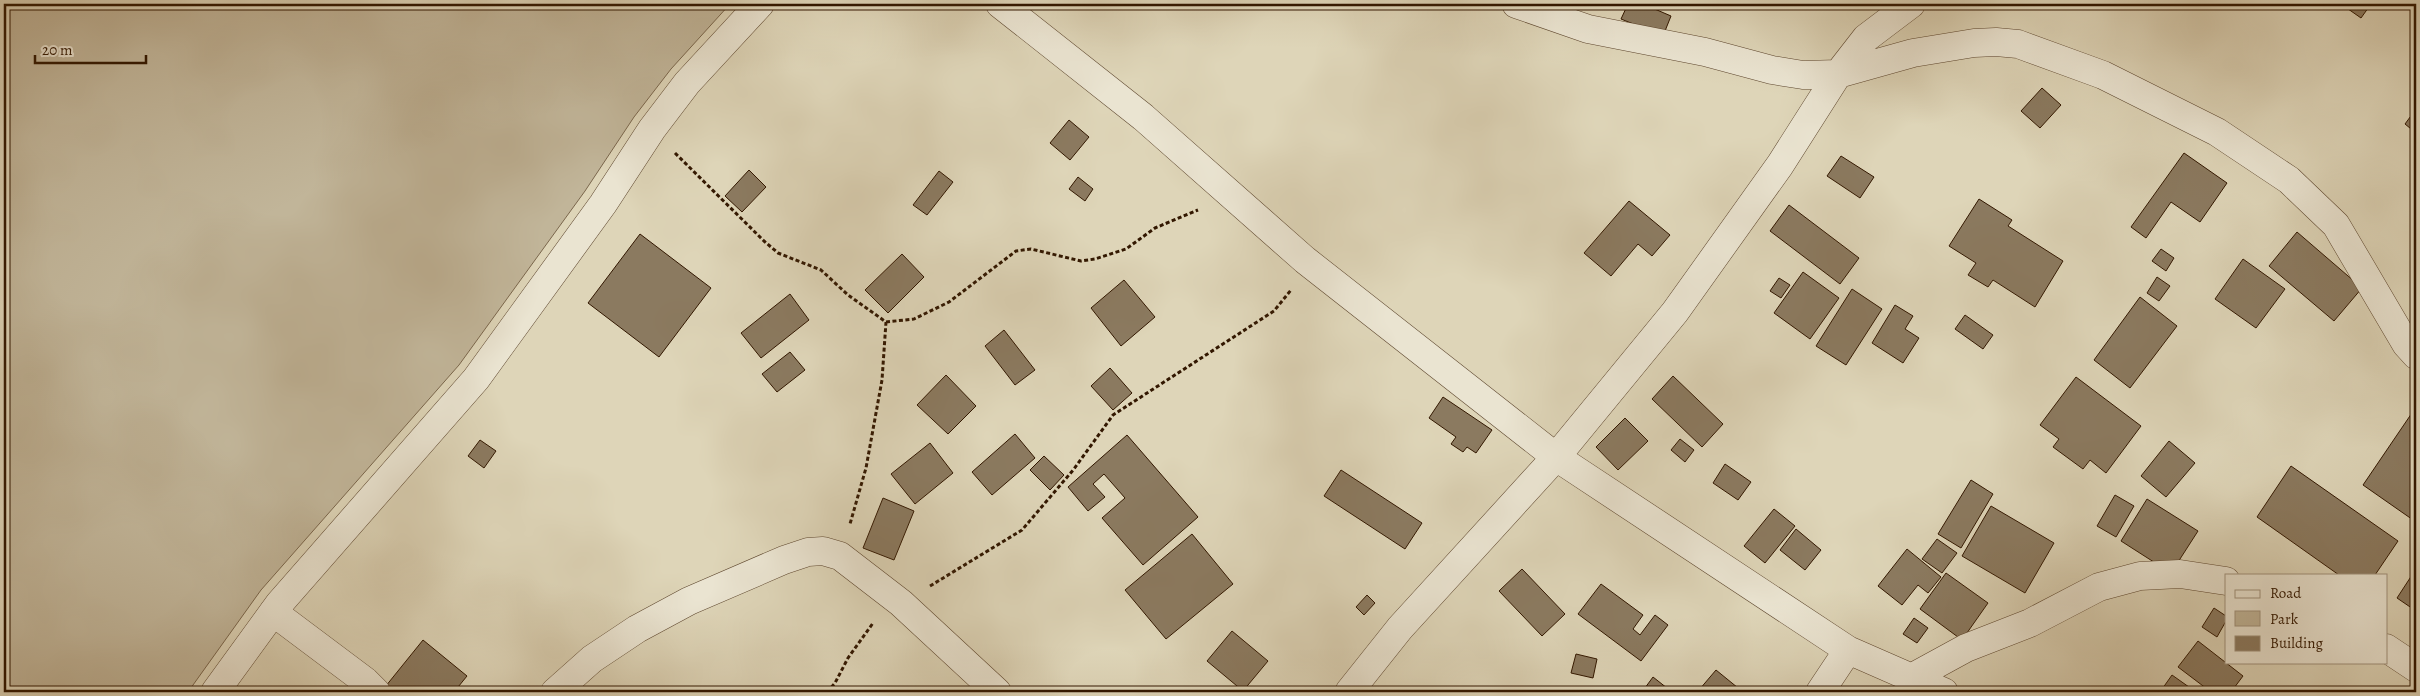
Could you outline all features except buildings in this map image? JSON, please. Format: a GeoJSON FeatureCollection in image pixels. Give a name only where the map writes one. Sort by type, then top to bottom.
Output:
{"type":"FeatureCollection","features":[{"type":"Feature","properties":{"kind":"street"},"geometry":{"type":"LineString","coordinates":[[215,692],[273,612],[325,549],[476,379],[603,204],[652,129],[687,83],[760,4]]}},
{"type":"Feature","properties":{"kind":"street"},"geometry":{"type":"LineString","coordinates":[[1000,4],[1143,117],[1305,260],[1556,457],[1848,650],[1944,692]]}},
{"type":"Feature","properties":{"kind":"street"},"geometry":{"type":"LineString","coordinates":[[1516,4],[1588,29],[1705,52],[1772,70],[1803,75],[1838,74],[1913,54],[1974,43],[1996,42],[2018,44],[2103,75],[2217,132],[2289,180],[2336,225],[2406,344],[2416,355]]}},
{"type":"Feature","properties":{"kind":"street"},"geometry":{"type":"LineString","coordinates":[[1349,692],[1400,628],[1556,457],[1675,312],[1780,165],[1838,74],[1866,38],[1911,4]]}},
{"type":"Feature","properties":{"kind":"street"},"geometry":{"type":"LineString","coordinates":[[555,692],[592,659],[637,629],[689,601],[740,577],[808,552],[823,551],[840,556],[896,600],[996,692]]}},
{"type":"Feature","properties":{"kind":"street"},"geometry":{"type":"LineString","coordinates":[[1911,678],[1966,648],[1996,638],[2030,623],[2099,587],[2140,576],[2180,574],[2225,582]]}},
{"type":"Feature","properties":{"kind":"street"},"geometry":{"type":"LineString","coordinates":[[273,612],[365,681],[376,692]]}},
{"type":"Feature","properties":{"kind":"street"},"geometry":{"type":"LineString","coordinates":[[2388,649],[2416,668]]}},
{"type":"Feature","properties":{"kind":"street"},"geometry":{"type":"LineString","coordinates":[[1820,692],[1848,650]]}},
{"type":"Feature","properties":{"kind":"path"},"geometry":{"type":"LineString","coordinates":[[652,129],[778,253],[821,270],[848,295],[886,322],[914,319],[949,302],[1016,251],[1031,249],[1081,261],[1095,259],[1126,249],[1155,228],[1175,218],[1234,197]]}},
{"type":"Feature","properties":{"kind":"path"},"geometry":{"type":"LineString","coordinates":[[827,692],[836,683],[848,658],[896,600],[1022,530],[1074,470],[1113,415],[1274,311],[1288,297],[1305,260]]}},
{"type":"Feature","properties":{"kind":"path"},"geometry":{"type":"LineString","coordinates":[[840,556],[866,468],[882,380],[886,322]]}},
{"type":"Feature","properties":{"kind":"green space"},"geometry":{"type":"Polygon","coordinates":[[[4,4],[730,4],[671,69],[634,117],[585,191],[459,365],[261,590],[188,692],[4,692],[4,4]]]}}]}
